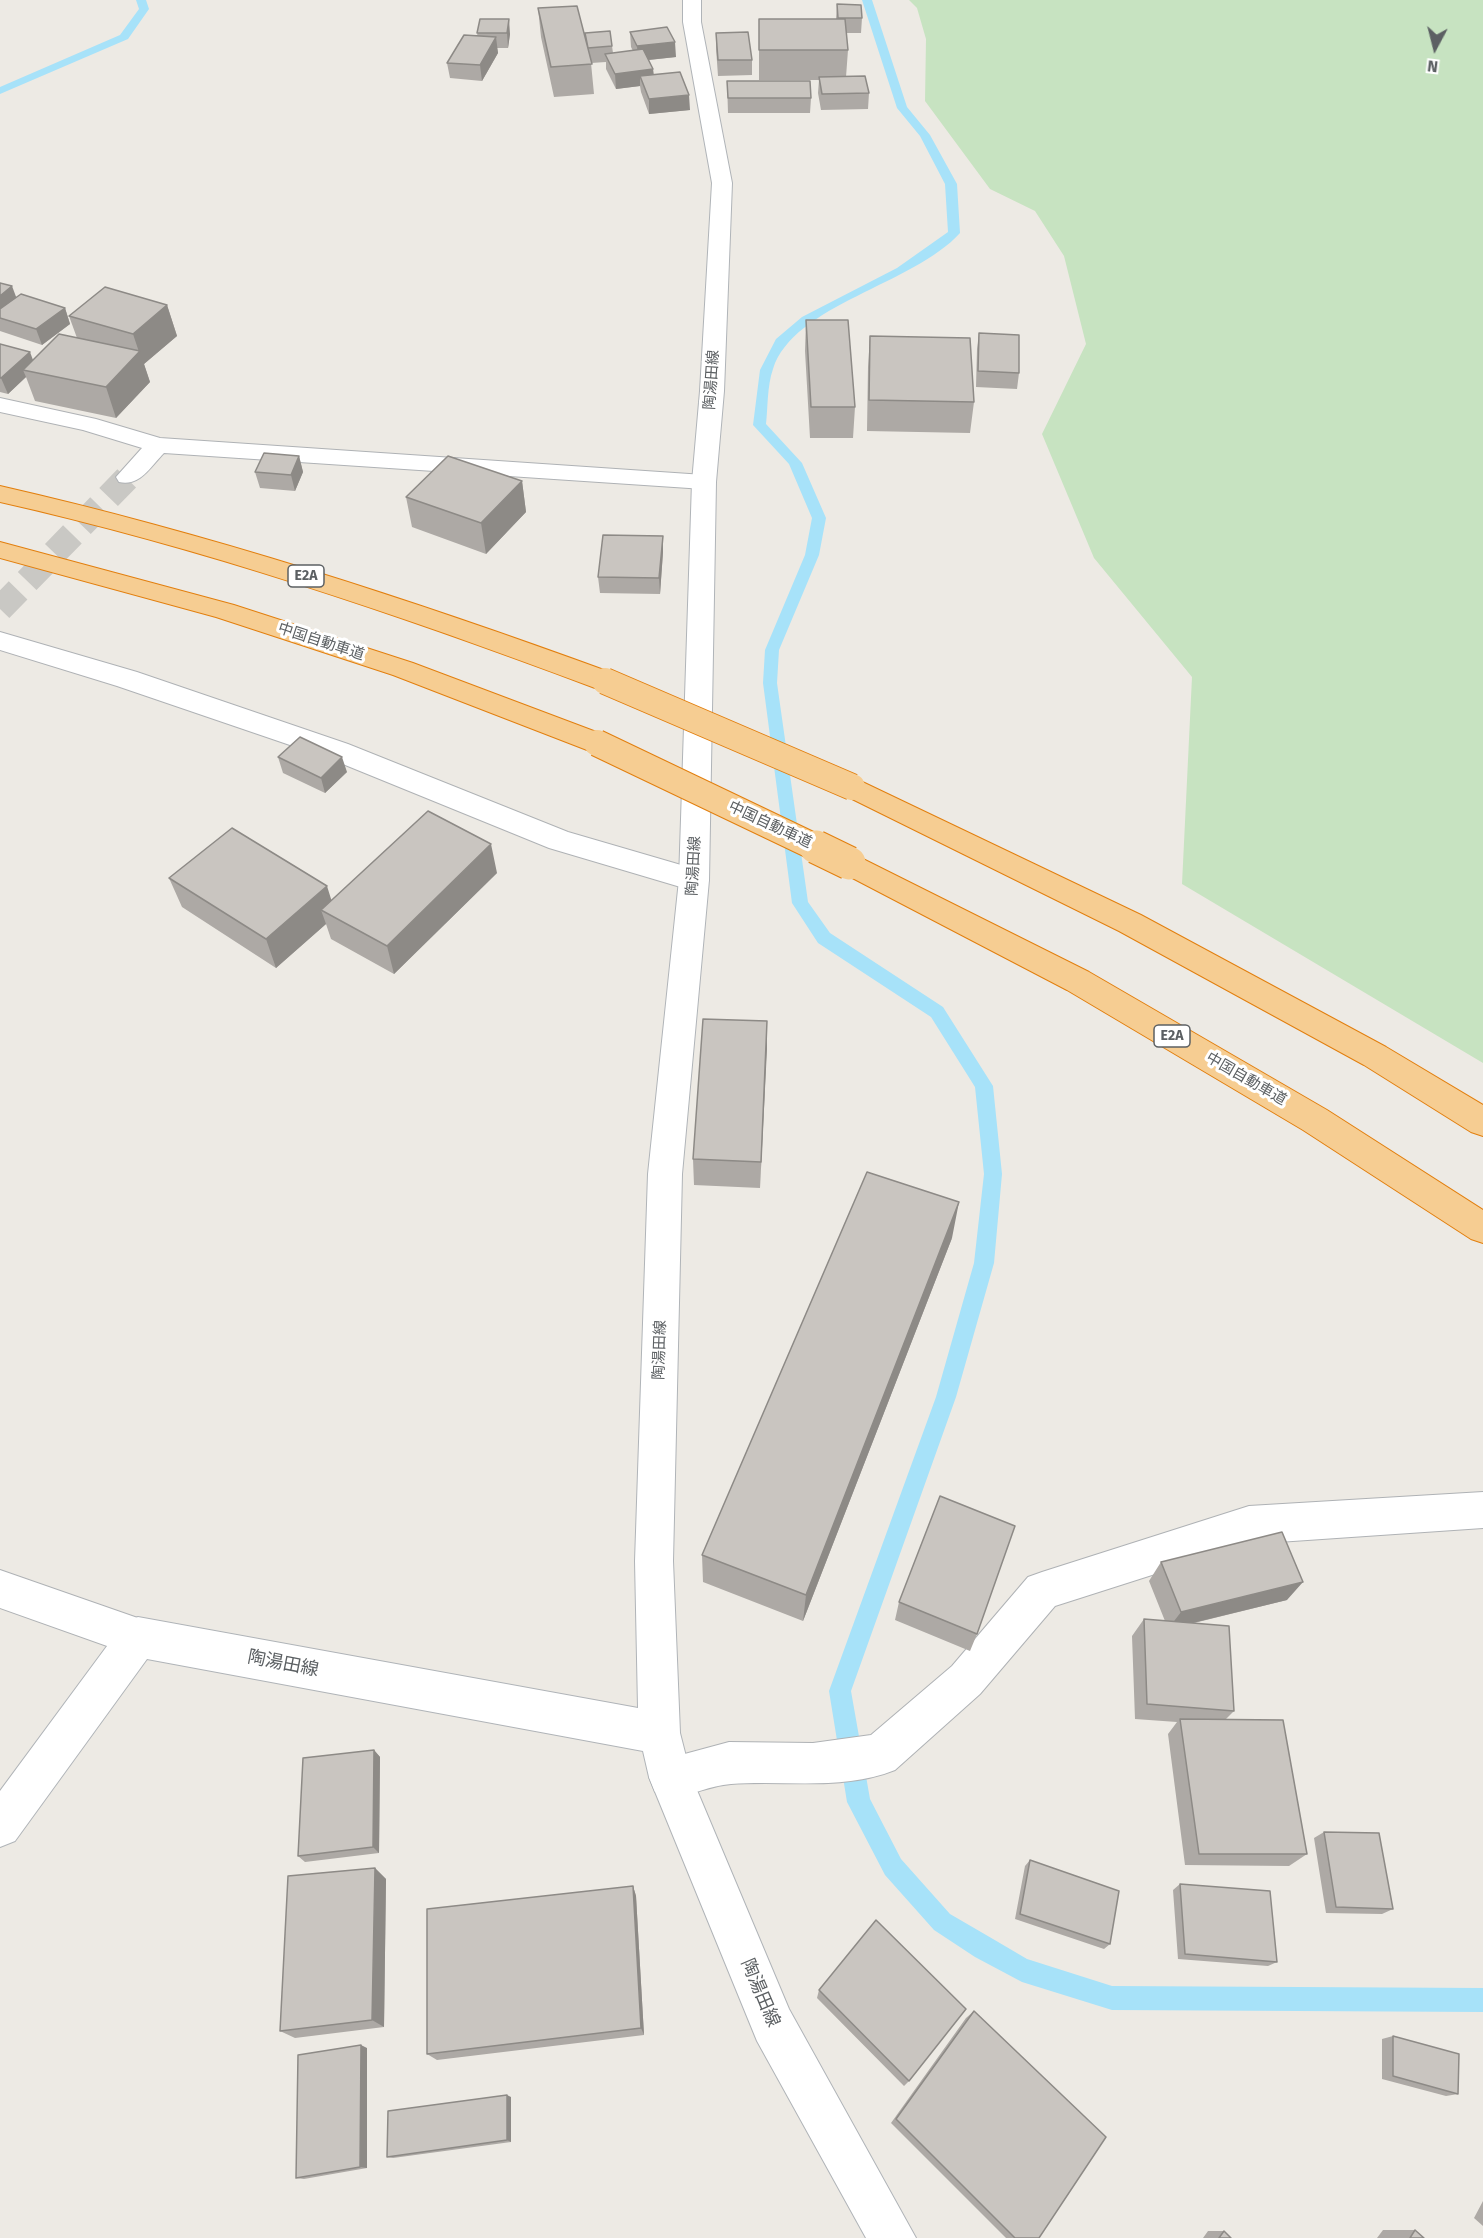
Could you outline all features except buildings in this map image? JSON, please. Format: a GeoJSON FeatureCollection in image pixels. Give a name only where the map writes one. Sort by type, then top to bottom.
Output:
{"type":"FeatureCollection","features":[{"type":"Feature","properties":{"kind":"highway","name":"E2A"},"geometry":{"type":"LineString","coordinates":[[0,494],[65,508],[246,558],[432,616],[605,681],[852,787],[1130,922],[1375,1056],[1483,1122]]}},
{"type":"Feature","properties":{"kind":"highway","name":"中国自動車道"},"geometry":{"type":"LineString","coordinates":[[0,550],[225,610],[403,669],[597,743],[849,863],[1078,981],[1315,1120],[1483,1228]]}},
{"type":"Feature","properties":{"kind":"main road","name":"陶湯田線"},"geometry":{"type":"LineString","coordinates":[[692,0],[692,22],[722,183],[712,391],[704,482],[694,880],[665,1174],[654,1561],[659,1733],[670,1777],[773,2025],[892,2238]]}},
{"type":"Feature","properties":{"kind":"main road"},"geometry":{"type":"LineString","coordinates":[[16,402],[158,445],[704,482]]}},
{"type":"Feature","properties":{"kind":"main road"},"geometry":{"type":"LineString","coordinates":[[128,477],[158,445]]}},
{"type":"Feature","properties":{"kind":"main road"},"geometry":{"type":"LineString","coordinates":[[0,641],[127,679],[338,751],[559,840],[694,880]]}},
{"type":"Feature","properties":{"kind":"main road"},"geometry":{"type":"LineString","coordinates":[[670,1777],[729,1763],[813,1764],[880,1755],[966,1680],[1042,1591],[1249,1525],[1483,1510]]}},
{"type":"Feature","properties":{"kind":"main road","name":"陶湯田線"},"geometry":{"type":"LineString","coordinates":[[0,1588],[138,1637],[659,1733]]}},
{"type":"Feature","properties":{"kind":"main road"},"geometry":{"type":"LineString","coordinates":[[0,1826],[138,1637]]}},
{"type":"Feature","properties":{"kind":"green space"},"geometry":{"type":"Polygon","coordinates":[[[909,0],[1483,0],[1483,1063],[1182,884],[1192,677],[1094,558],[1042,434],[1086,344],[1064,256],[1035,211],[990,189],[925,101],[926,39],[917,8],[909,0]]]}},
{"type":"Feature","properties":{"kind":"waterway"},"geometry":{"type":"LineString","coordinates":[[0,91],[124,37],[144,9],[141,0]]}},
{"type":"Feature","properties":{"kind":"waterway"},"geometry":{"type":"LineString","coordinates":[[867,0],[902,108],[925,135],[951,184],[954,233],[901,270],[806,320],[780,342],[766,370],[759,425],[795,463],[819,518],[812,555],[772,650],[770,683],[800,903],[824,938],[937,1012],[984,1086],[993,1174],[984,1263],[946,1397],[840,1691],[859,1802],[893,1867],[942,1922],[1022,1970],[1112,1998],[1483,2000]]}},
{"type":"Feature","properties":{"kind":"tunnel"},"geometry":{"type":"LineString","coordinates":[[0,609],[128,477]]}}]}
